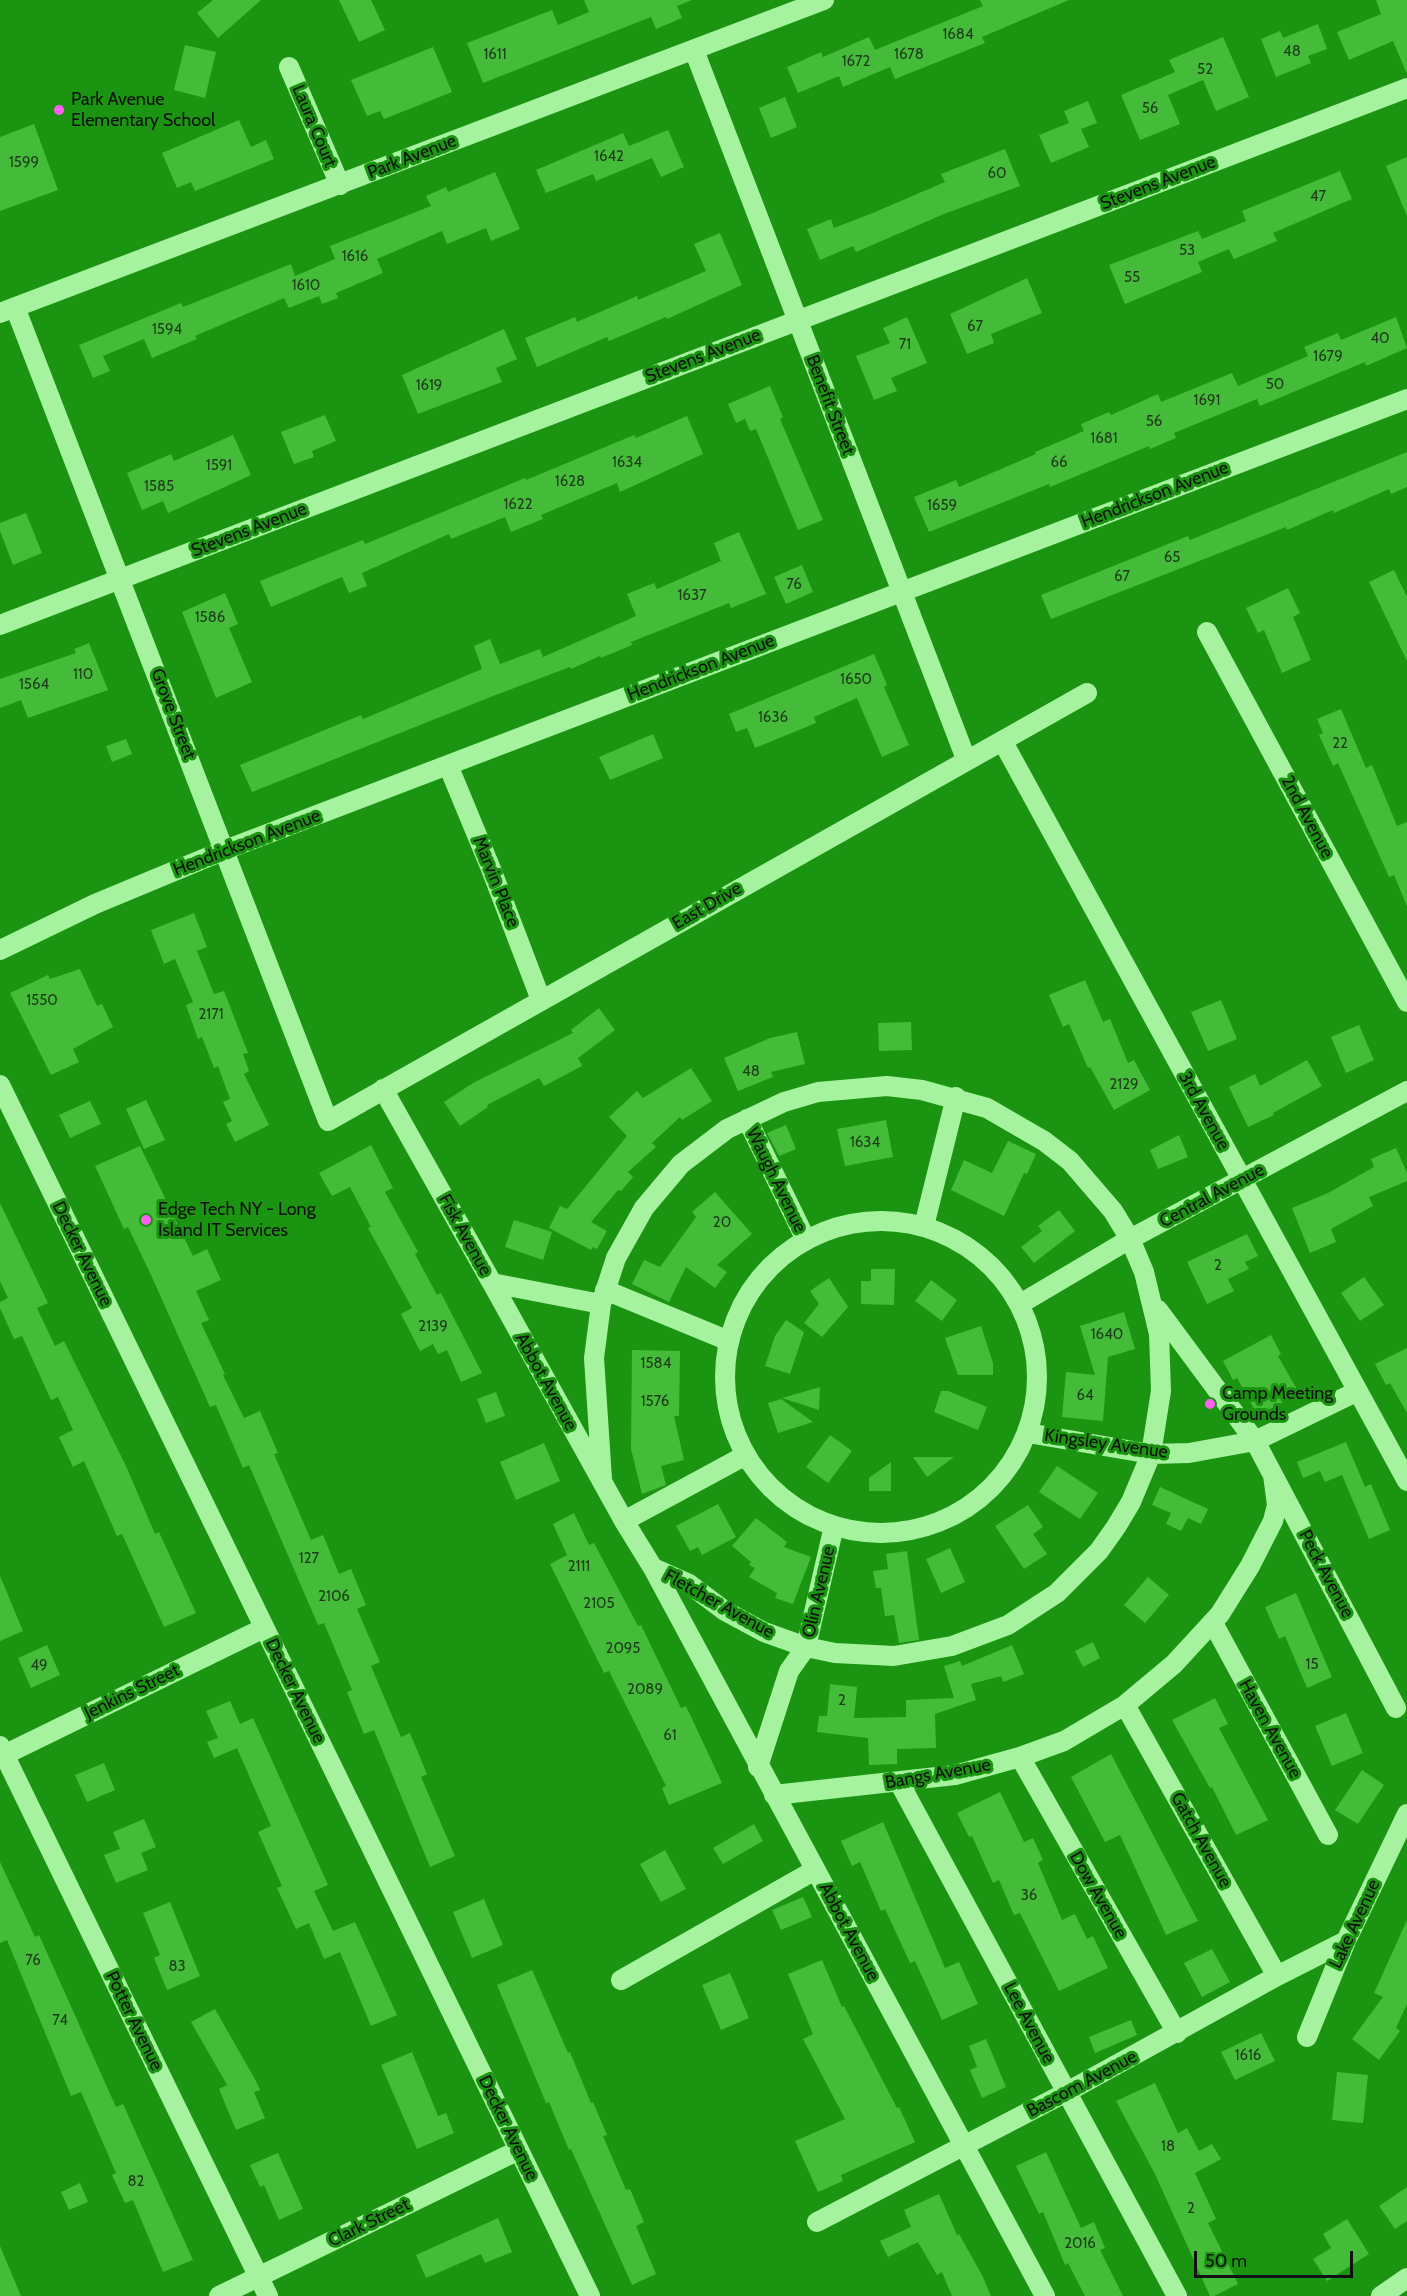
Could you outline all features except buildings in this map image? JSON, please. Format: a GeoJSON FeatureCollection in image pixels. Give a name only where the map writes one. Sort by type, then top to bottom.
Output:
{"type":"FeatureCollection","features":[{"type":"Feature","properties":{"kind":"street","name":"Park Avenue"},"geometry":{"type":"LineString","coordinates":[[8,310],[824,0]]}},
{"type":"Feature","properties":{"kind":"street","name":"Benefit Street"},"geometry":{"type":"LineString","coordinates":[[694,50],[966,759]]}},
{"type":"Feature","properties":{"kind":"street","name":"Laura Court"},"geometry":{"type":"LineString","coordinates":[[289,67],[339,185]]}},
{"type":"Feature","properties":{"kind":"street","name":"Stevens Avenue"},"geometry":{"type":"LineString","coordinates":[[0,625],[1407,88]]}},
{"type":"Feature","properties":{"kind":"street","name":"Grove Street"},"geometry":{"type":"LineString","coordinates":[[8,310],[121,579],[328,1121]]}},
{"type":"Feature","properties":{"kind":"street","name":"Hendrickson Avenue"},"geometry":{"type":"LineString","coordinates":[[0,950],[95,904],[225,850],[1407,399]]}},
{"type":"Feature","properties":{"kind":"street","name":"2nd Avenue"},"geometry":{"type":"LineString","coordinates":[[1207,632],[1407,1002]]}},
{"type":"Feature","properties":{"kind":"street","name":"East Drive"},"geometry":{"type":"LineString","coordinates":[[328,1121],[966,759],[1003,742],[1087,693]]}},
{"type":"Feature","properties":{"kind":"street","name":"3rd Avenue"},"geometry":{"type":"LineString","coordinates":[[1003,742],[1407,1481]]}},
{"type":"Feature","properties":{"kind":"street","name":"Marvin Place"},"geometry":{"type":"LineString","coordinates":[[448,765],[542,1000]]}},
{"type":"Feature","properties":{"kind":"street","name":"Decker Avenue"},"geometry":{"type":"LineString","coordinates":[[0,1085],[590,2296]]}},
{"type":"Feature","properties":{"kind":"street","name":"Fletcher Avenue"},"geometry":{"type":"LineString","coordinates":[[887,1086],[956,1097],[987,1108],[1044,1141],[1092,1185],[1130,1239],[1154,1305],[1161,1353],[1161,1390],[1151,1454],[1131,1502],[1099,1551],[1057,1593],[1008,1625],[952,1646],[904,1655],[864,1656],[806,1647],[764,1632],[725,1611],[689,1584],[653,1568],[602,1479],[594,1358],[603,1297],[629,1232],[662,1185],[703,1145],[747,1119],[784,1102],[818,1092],[852,1087],[887,1086]]}},
{"type":"Feature","properties":{"kind":"street","name":"Fisk Avenue"},"geometry":{"type":"LineString","coordinates":[[383,1089],[492,1284],[603,1297],[729,1341]]}},
{"type":"Feature","properties":{"kind":"street","name":"Central Avenue"},"geometry":{"type":"LineString","coordinates":[[1020,1304],[1130,1239],[1407,1091]]}},
{"type":"Feature","properties":{"kind":"street"},"geometry":{"type":"LineString","coordinates":[[924,1226],[956,1097]]}},
{"type":"Feature","properties":{"kind":"street","name":"Waugh Avenue"},"geometry":{"type":"LineString","coordinates":[[747,1119],[806,1240]]}},
{"type":"Feature","properties":{"kind":"street"},"geometry":{"type":"LineString","coordinates":[[873,1220],[924,1226],[948,1235],[970,1248],[1000,1276],[1020,1304],[1029,1324],[1038,1368],[1034,1412],[1028,1433],[1014,1460],[997,1483],[975,1503],[950,1518],[922,1529],[893,1533],[863,1533],[834,1526],[813,1518],[784,1499],[759,1474],[746,1455],[734,1429],[727,1402],[724,1373],[729,1341],[740,1314],[763,1275],[779,1257],[806,1240],[823,1231],[873,1220]]}},
{"type":"Feature","properties":{"kind":"street","name":"Abbot Avenue"},"geometry":{"type":"LineString","coordinates":[[492,1284],[602,1479]]}},
{"type":"Feature","properties":{"kind":"street"},"geometry":{"type":"LineString","coordinates":[[1154,1305],[1255,1441]]}},
{"type":"Feature","properties":{"kind":"street","name":"Kingsley Avenue"},"geometry":{"type":"LineString","coordinates":[[1028,1433],[1151,1454],[1189,1453],[1255,1441],[1358,1392]]}},
{"type":"Feature","properties":{"kind":"street","name":"Peck Avenue"},"geometry":{"type":"LineString","coordinates":[[1255,1441],[1396,1708]]}},
{"type":"Feature","properties":{"kind":"street"},"geometry":{"type":"LineString","coordinates":[[624,1521],[746,1455]]}},
{"type":"Feature","properties":{"kind":"street","name":"Bangs Avenue"},"geometry":{"type":"LineString","coordinates":[[774,1796],[955,1775],[1020,1758],[1064,1741],[1125,1705],[1174,1664],[1212,1623],[1250,1566],[1273,1521],[1277,1505],[1274,1475]]}},
{"type":"Feature","properties":{"kind":"street","name":"Olin Avenue"},"geometry":{"type":"LineString","coordinates":[[758,1767],[789,1671],[806,1647],[834,1526]]}},
{"type":"Feature","properties":{"kind":"street","name":"Abbot Avenue"},"geometry":{"type":"LineString","coordinates":[[653,1568],[758,1767],[1045,2296]]}},
{"type":"Feature","properties":{"kind":"street","name":"Haven Avenue"},"geometry":{"type":"LineString","coordinates":[[1212,1623],[1328,1835]]}},
{"type":"Feature","properties":{"kind":"street","name":"Jenkins Street"},"geometry":{"type":"LineString","coordinates":[[2,1752],[264,1628]]}},
{"type":"Feature","properties":{"kind":"street","name":"Gatch Avenue"},"geometry":{"type":"LineString","coordinates":[[1125,1705],[1277,1976]]}},
{"type":"Feature","properties":{"kind":"street","name":"Potter Avenue"},"geometry":{"type":"LineString","coordinates":[[2,1752],[268,2296]]}},
{"type":"Feature","properties":{"kind":"street","name":"Dow Avenue"},"geometry":{"type":"LineString","coordinates":[[1020,1758],[1177,2033]]}},
{"type":"Feature","properties":{"kind":"street","name":"Lee Avenue"},"geometry":{"type":"LineString","coordinates":[[899,1782],[1177,2296]]}},
{"type":"Feature","properties":{"kind":"street","name":"Lake Avenue"},"geometry":{"type":"LineString","coordinates":[[1307,2037],[1346,1941],[1407,1814]]}},
{"type":"Feature","properties":{"kind":"street"},"geometry":{"type":"LineString","coordinates":[[621,1980],[815,1870]]}},
{"type":"Feature","properties":{"kind":"street","name":"Bascom Avenue"},"geometry":{"type":"LineString","coordinates":[[817,2223],[1067,2092],[1277,1976],[1346,1941]]}},
{"type":"Feature","properties":{"kind":"street","name":"Clark Street"},"geometry":{"type":"LineString","coordinates":[[219,2296],[519,2150]]}},
{"type":"Feature","properties":{"kind":"street"},"geometry":{"type":"LineString","coordinates":[[1381,2296],[1407,2278]]}},
{"type":"Feature","properties":{"kind":"place","name":"Park Avenue Elementary School"},"geometry":{"type":"Point","coordinates":[59,110]}},
{"type":"Feature","properties":{"kind":"place","name":"Edge Tech NY - Long Island IT Services"},"geometry":{"type":"Point","coordinates":[146,1220]}},
{"type":"Feature","properties":{"kind":"place","name":"Camp Meeting Grounds"},"geometry":{"type":"Point","coordinates":[1210,1404]}}]}
